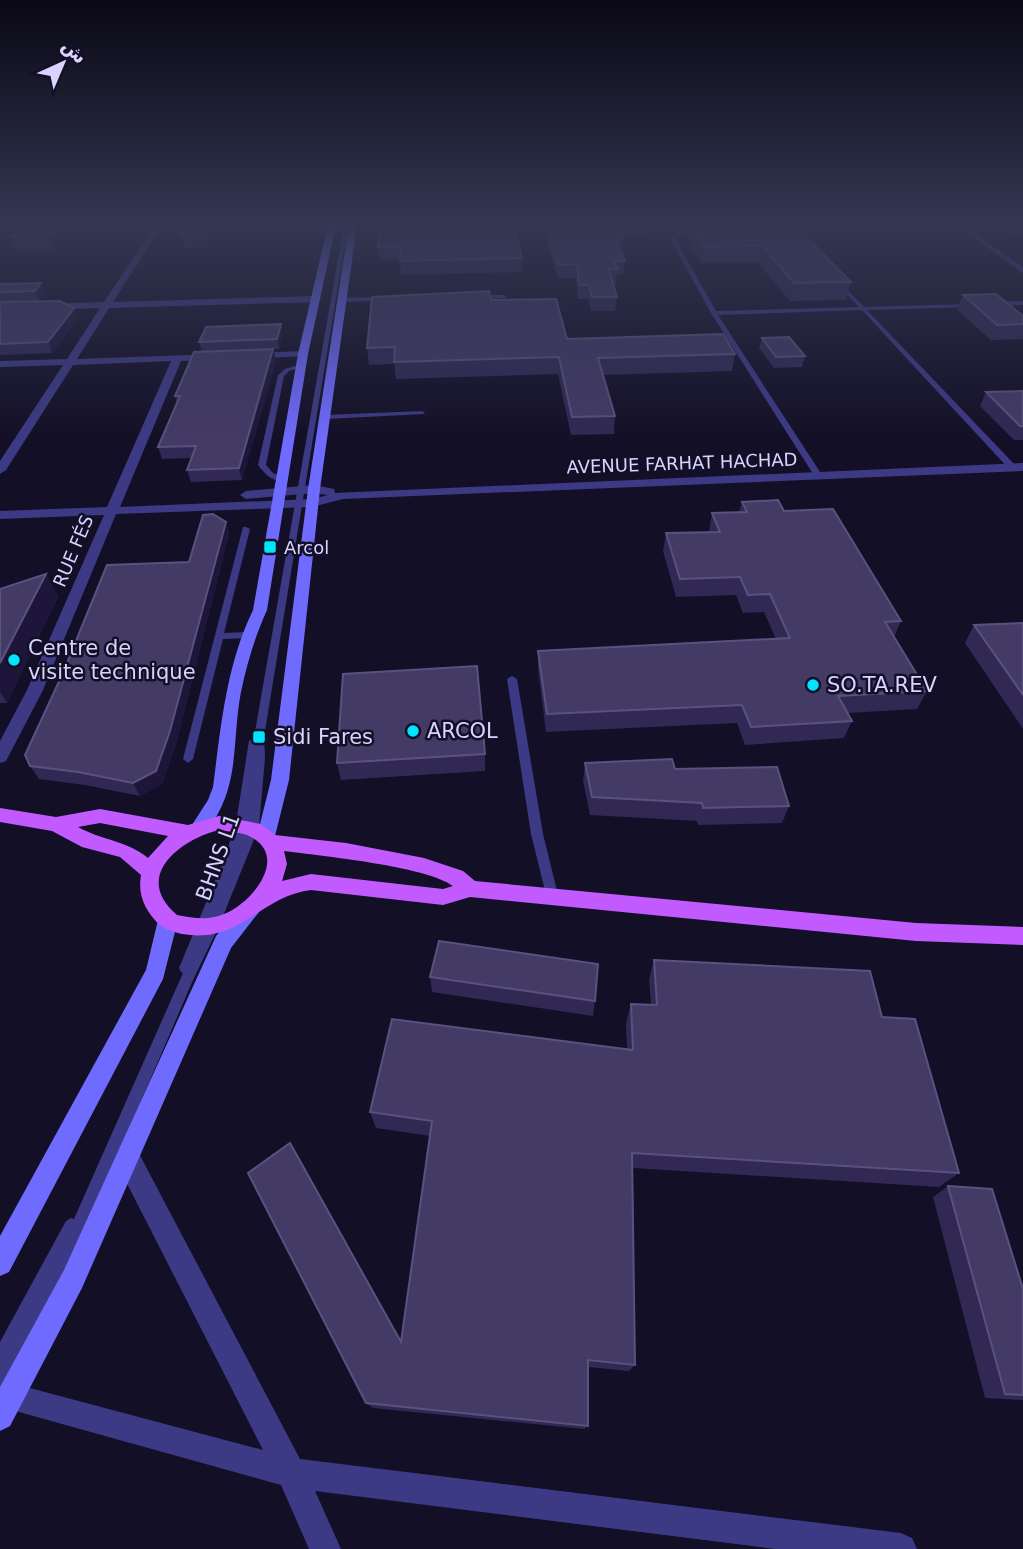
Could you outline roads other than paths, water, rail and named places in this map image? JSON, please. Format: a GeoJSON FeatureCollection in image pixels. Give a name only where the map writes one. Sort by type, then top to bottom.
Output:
{"type":"FeatureCollection","features":[{"type":"Feature","properties":{"kind":"main road"},"geometry":{"type":"LineString","coordinates":[[0,815],[56,824],[100,816],[194,830]]}},
{"type":"Feature","properties":{"kind":"main road"},"geometry":{"type":"LineString","coordinates":[[470,890],[456,877],[424,866],[219,823],[194,830],[160,855],[151,872],[148,889],[151,902],[168,920],[188,928],[208,927],[296,884],[311,882],[443,897],[470,890],[916,932],[1023,936]]}},
{"type":"Feature","properties":{"kind":"main road"},"geometry":{"type":"LineString","coordinates":[[56,824],[89,842],[126,851],[151,872]]}},
{"type":"Feature","properties":{"kind":"main road"},"geometry":{"type":"LineString","coordinates":[[256,905],[274,882],[278,865],[276,850],[258,832]]}},
{"type":"Feature","properties":{"kind":"street"},"geometry":{"type":"LineString","coordinates":[[103,305],[108,297]]}},
{"type":"Feature","properties":{"kind":"street"},"geometry":{"type":"LineString","coordinates":[[0,470],[108,297]]}},
{"type":"Feature","properties":{"kind":"street"},"geometry":{"type":"LineString","coordinates":[[0,308],[317,299],[302,360],[260,610],[248,635],[233,694],[222,787],[216,803],[194,830]]}},
{"type":"Feature","properties":{"kind":"street"},"geometry":{"type":"LineString","coordinates":[[258,832],[280,780],[305,497],[325,417],[342,300]]}},
{"type":"Feature","properties":{"kind":"street"},"geometry":{"type":"LineString","coordinates":[[0,364],[177,358],[302,360]]}},
{"type":"Feature","properties":{"kind":"street","name":"RUE FÉS"},"geometry":{"type":"LineString","coordinates":[[0,757],[35,690],[177,358]]}},
{"type":"Feature","properties":{"kind":"street"},"geometry":{"type":"LineString","coordinates":[[0,457],[66,362]]}},
{"type":"Feature","properties":{"kind":"street","name":"AVENUE FARHAT HACHAD"},"geometry":{"type":"LineString","coordinates":[[0,515],[279,491],[305,497],[1018,467]]}},
{"type":"Feature","properties":{"kind":"street","name":"AVENUE FARHAT HACHAD"},"geometry":{"type":"LineString","coordinates":[[0,507],[113,507]]}},
{"type":"Feature","properties":{"kind":"street"},"geometry":{"type":"LineString","coordinates":[[256,905],[223,942],[73,1279],[4,1397],[291,1473],[901,1549]]}},
{"type":"Feature","properties":{"kind":"street"},"geometry":{"type":"LineString","coordinates":[[0,1263],[156,972],[168,920]]}},
{"type":"Feature","properties":{"kind":"street"},"geometry":{"type":"LineString","coordinates":[[126,1155],[291,1473],[326,1549]]}},
{"type":"Feature","properties":{"kind":"lane","name":"BHNS L1"},"geometry":{"type":"LineString","coordinates":[[0,1359],[60,1250],[208,927],[258,832],[260,737],[305,497],[334,297]]}},
{"type":"Feature","properties":{"kind":"lane"},"geometry":{"type":"LineString","coordinates":[[466,298],[494,297]]}},
{"type":"Feature","properties":{"kind":"lane"},"geometry":{"type":"LineString","coordinates":[[705,297],[818,475]]}},
{"type":"Feature","properties":{"kind":"lane"},"geometry":{"type":"LineString","coordinates":[[853,297],[1018,467]]}},
{"type":"Feature","properties":{"kind":"lane"},"geometry":{"type":"LineString","coordinates":[[342,300],[387,299]]}},
{"type":"Feature","properties":{"kind":"lane"},"geometry":{"type":"LineString","coordinates":[[714,313],[1023,303]]}},
{"type":"Feature","properties":{"kind":"lane"},"geometry":{"type":"LineString","coordinates":[[279,491],[262,465],[281,376],[302,360]]}},
{"type":"Feature","properties":{"kind":"lane"},"geometry":{"type":"LineString","coordinates":[[325,417],[422,413]]}},
{"type":"Feature","properties":{"kind":"lane"},"geometry":{"type":"LineString","coordinates":[[188,759],[246,529]]}},
{"type":"Feature","properties":{"kind":"lane"},"geometry":{"type":"LineString","coordinates":[[219,636],[248,635]]}},
{"type":"Feature","properties":{"kind":"lane"},"geometry":{"type":"LineString","coordinates":[[512,679],[537,834],[553,899]]}},
{"type":"Feature","properties":{"kind":"lane","name":"BHNS L1"},"geometry":{"type":"LineString","coordinates":[[4,1397],[39,1310],[70,1246],[208,927]]}},
{"type":"Feature","properties":{"kind":"place","name":"Arcol"},"geometry":{"type":"Point","coordinates":[270,547]}},
{"type":"Feature","properties":{"kind":"place","name":"Centre de visite technique"},"geometry":{"type":"Point","coordinates":[14,660]}},
{"type":"Feature","properties":{"kind":"place","name":"SO.TA.REV"},"geometry":{"type":"Point","coordinates":[813,685]}},
{"type":"Feature","properties":{"kind":"place","name":"ARCOL"},"geometry":{"type":"Point","coordinates":[413,731]}},
{"type":"Feature","properties":{"kind":"place","name":"Sidi Fares"},"geometry":{"type":"Point","coordinates":[259,737]}}]}
